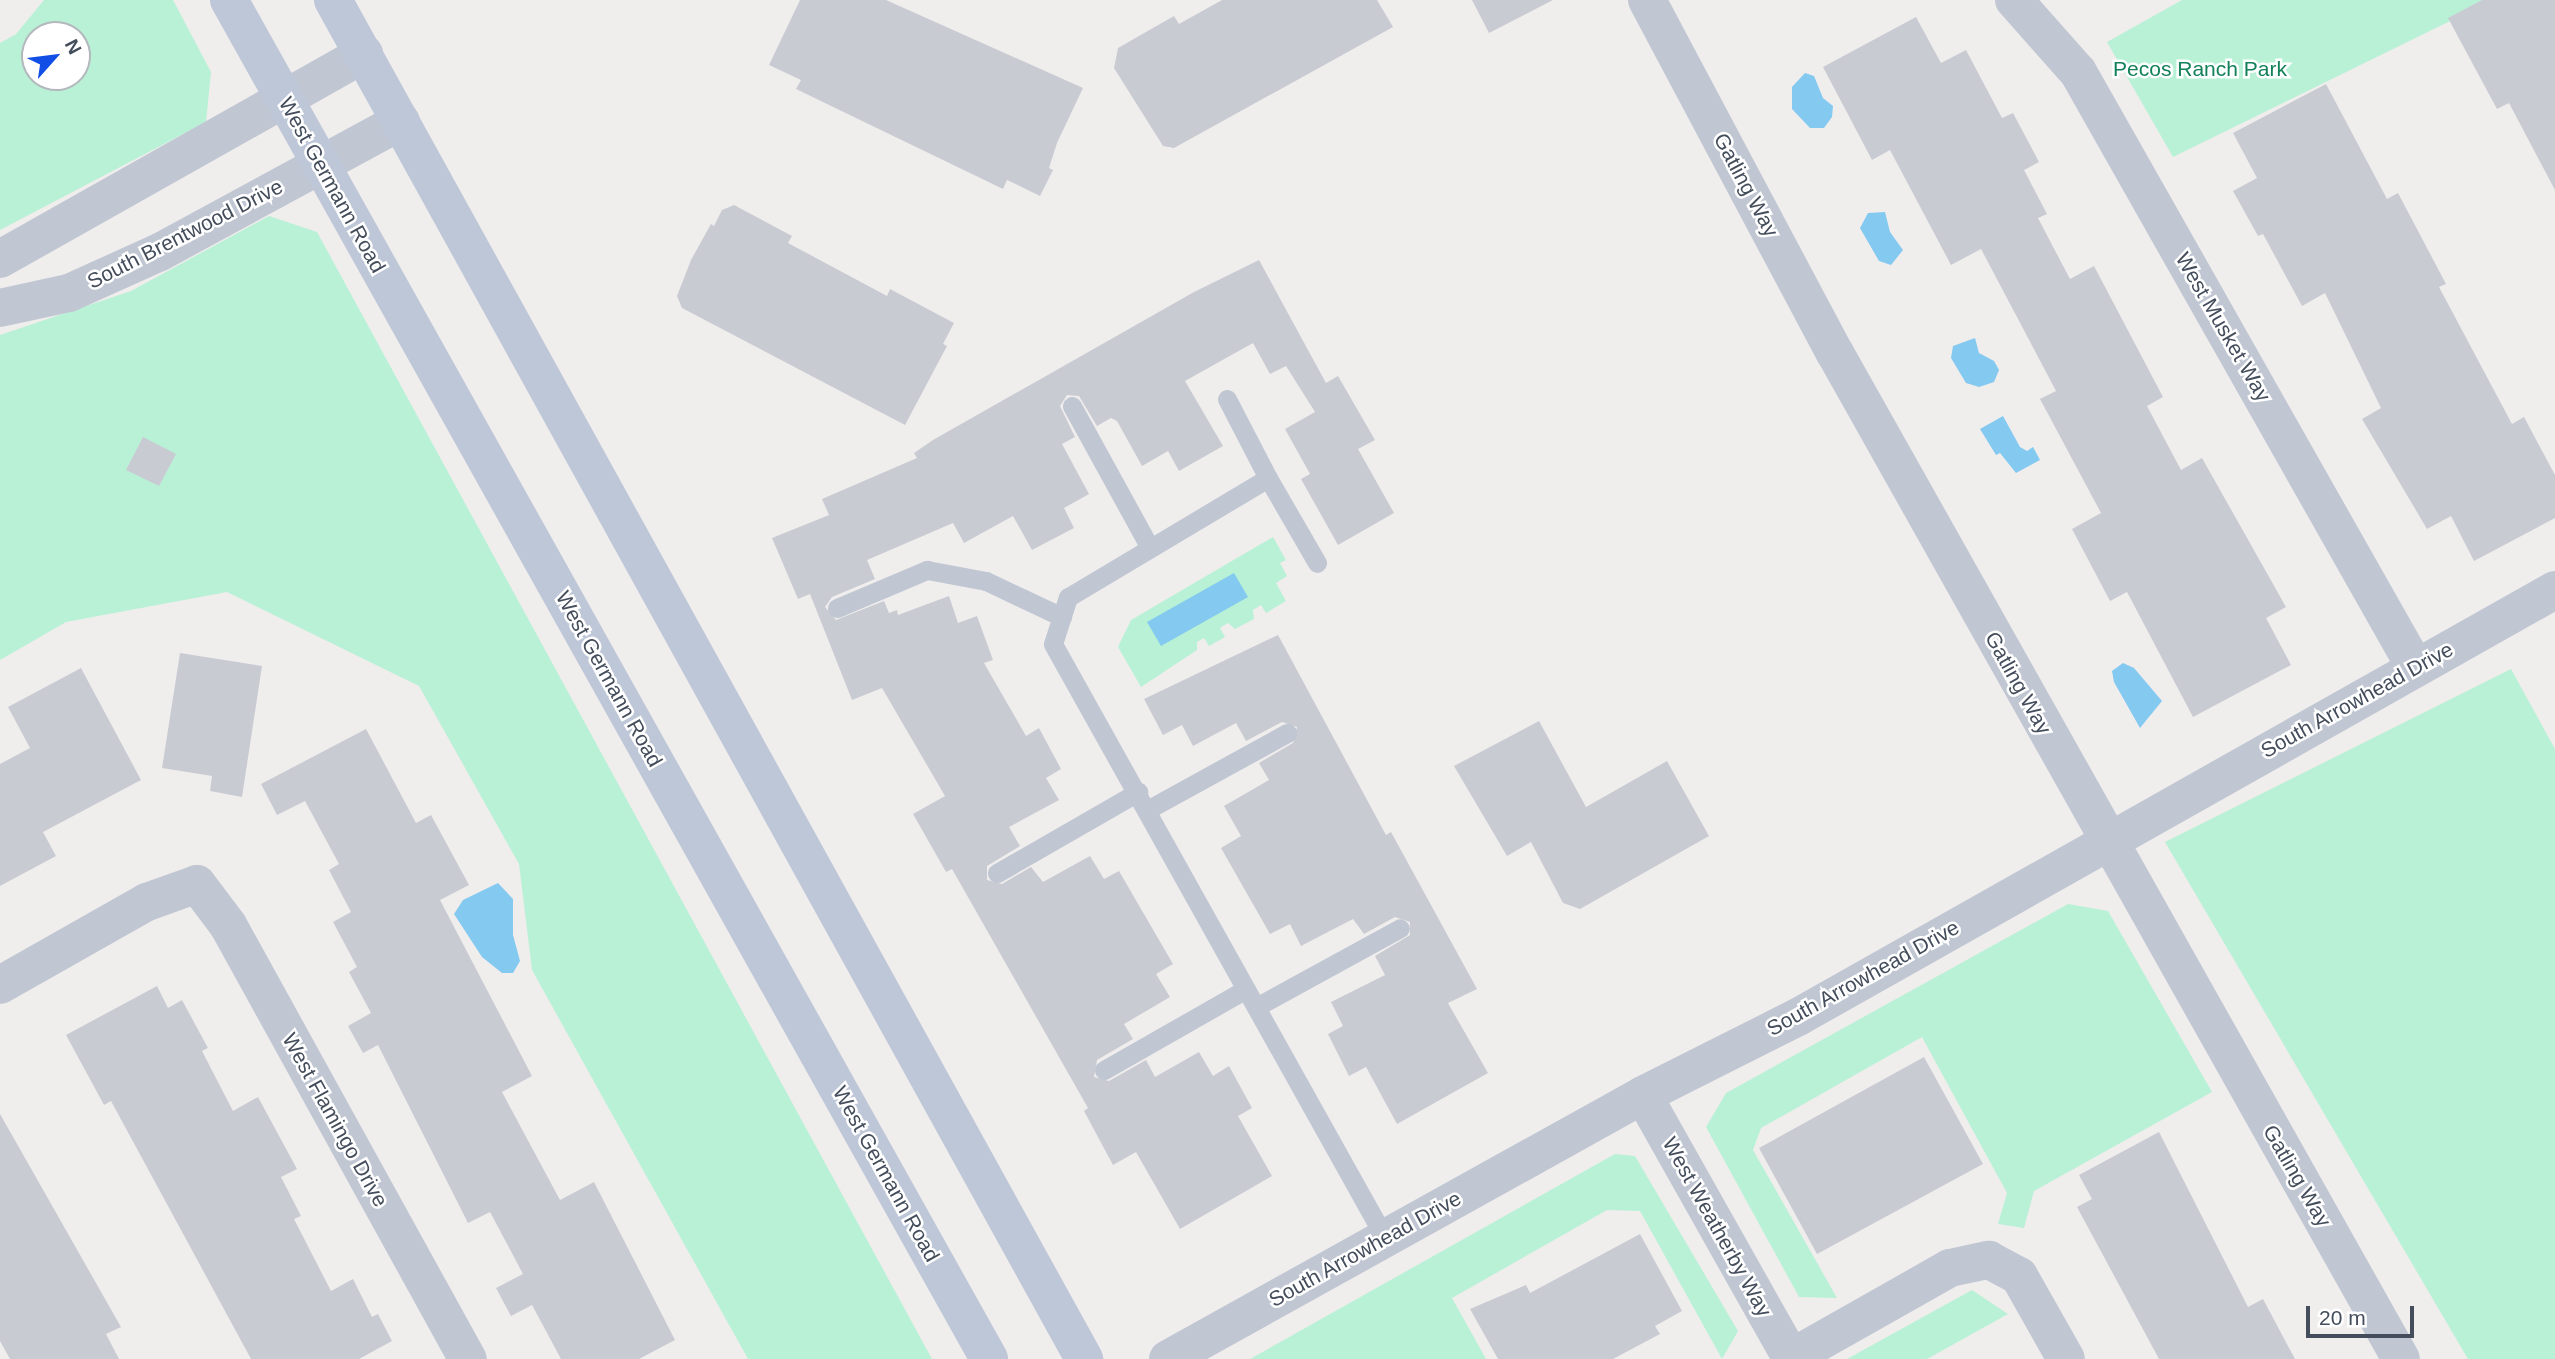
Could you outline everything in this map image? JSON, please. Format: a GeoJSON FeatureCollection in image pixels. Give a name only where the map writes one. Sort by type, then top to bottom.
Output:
{"type":"FeatureCollection","features":[{"type":"Feature","properties":{"kind":"main road","name":"West Germann Road"},"geometry":{"type":"LineString","coordinates":[[229,0],[989,1359]]}},
{"type":"Feature","properties":{"kind":"main road"},"geometry":{"type":"LineString","coordinates":[[333,0],[1084,1359]]}},
{"type":"Feature","properties":{"kind":"street","name":"Gatling Way"},"geometry":{"type":"LineString","coordinates":[[1647,0],[1835,353],[2106,841],[2401,1359]]}},
{"type":"Feature","properties":{"kind":"street","name":"West Musket Way"},"geometry":{"type":"LineString","coordinates":[[2014,0],[2078,72],[2416,667]]}},
{"type":"Feature","properties":{"kind":"street"},"geometry":{"type":"LineString","coordinates":[[0,259],[364,54]]}},
{"type":"Feature","properties":{"kind":"street","name":"South Brentwood Drive"},"geometry":{"type":"LineString","coordinates":[[0,308],[9,309],[80,288],[160,252],[401,121]]}},
{"type":"Feature","properties":{"kind":"street","name":"South Arrowhead Drive"},"geometry":{"type":"LineString","coordinates":[[1168,1359],[1643,1095],[1798,1017],[2555,590]]}},
{"type":"Feature","properties":{"kind":"street","name":"West Flamingo Drive"},"geometry":{"type":"LineString","coordinates":[[0,985],[147,902],[197,884],[228,925],[468,1359]]}},
{"type":"Feature","properties":{"kind":"street","name":"West Weatherby Way"},"geometry":{"type":"LineString","coordinates":[[1643,1095],[1790,1358]]}},
{"type":"Feature","properties":{"kind":"street"},"geometry":{"type":"LineString","coordinates":[[1790,1358],[1950,1268],[1989,1261],[2019,1276],[2066,1359]]}},
{"type":"Feature","properties":{"kind":"lane"},"geometry":{"type":"LineString","coordinates":[[1227,399],[1317,563]]}},
{"type":"Feature","properties":{"kind":"lane"},"geometry":{"type":"LineString","coordinates":[[1072,406],[1150,548]]}},
{"type":"Feature","properties":{"kind":"lane"},"geometry":{"type":"LineString","coordinates":[[1268,478],[1068,597],[1053,644],[1385,1238]]}},
{"type":"Feature","properties":{"kind":"lane"},"geometry":{"type":"LineString","coordinates":[[838,608],[927,570],[986,581],[1062,617]]}},
{"type":"Feature","properties":{"kind":"lane"},"geometry":{"type":"LineString","coordinates":[[998,873],[1287,733]]}},
{"type":"Feature","properties":{"kind":"lane"},"geometry":{"type":"LineString","coordinates":[[1256,1007],[1400,928]]}},
{"type":"Feature","properties":{"kind":"lane"},"geometry":{"type":"LineString","coordinates":[[1104,1069],[1246,989]]}},
{"type":"Feature","properties":{"kind":"green space"},"geometry":{"type":"Polygon","coordinates":[[[44,0],[173,0],[211,72],[206,122],[0,230],[0,43],[21,28],[21,91],[91,91],[91,21],[27,21],[44,0]]]}},
{"type":"Feature","properties":{"kind":"green space","name":"Pecos Ranch Park"},"geometry":{"type":"Polygon","coordinates":[[[2182,0],[2493,0],[2173,157],[2107,42],[2182,0]]]}},
{"type":"Feature","properties":{"kind":"green space"},"geometry":{"type":"Polygon","coordinates":[[[269,216],[317,232],[932,1359],[748,1359],[532,970],[519,864],[419,686],[227,592],[66,622],[0,660],[0,335],[131,291],[269,216]]]}},
{"type":"Feature","properties":{"kind":"green space"},"geometry":{"type":"Polygon","coordinates":[[[1273,537],[1286,560],[1280,563],[1287,576],[1276,583],[1286,601],[1266,613],[1261,605],[1253,610],[1254,619],[1235,629],[1228,623],[1220,628],[1225,637],[1209,646],[1204,638],[1197,642],[1197,650],[1141,687],[1118,647],[1131,620],[1273,537]]]}},
{"type":"Feature","properties":{"kind":"green space"},"geometry":{"type":"Polygon","coordinates":[[[2511,669],[2555,749],[2555,1359],[2468,1359],[2165,842],[2511,669]]]}},
{"type":"Feature","properties":{"kind":"green space"},"geometry":{"type":"Polygon","coordinates":[[[2068,904],[2108,911],[2212,1092],[2034,1191],[2024,1228],[1998,1224],[2007,1193],[1922,1037],[1761,1128],[1753,1150],[1837,1298],[1799,1297],[1706,1127],[1726,1093],[2068,904]]]}},
{"type":"Feature","properties":{"kind":"green space"},"geometry":{"type":"Polygon","coordinates":[[[1615,1154],[1635,1156],[1738,1331],[1722,1359],[1640,1211],[1607,1210],[1452,1298],[1486,1359],[1250,1359],[1615,1154]]]}},
{"type":"Feature","properties":{"kind":"green space"},"geometry":{"type":"Polygon","coordinates":[[[1972,1290],[2008,1314],[1927,1359],[1847,1359],[1972,1290]]]}},
{"type":"Feature","properties":{"kind":"water"},"geometry":{"type":"Polygon","coordinates":[[[1805,73],[1814,76],[1823,98],[1833,106],[1832,117],[1824,128],[1810,128],[1792,109],[1792,87],[1805,73]]]}},
{"type":"Feature","properties":{"kind":"water"},"geometry":{"type":"Polygon","coordinates":[[[1885,212],[1890,232],[1903,250],[1891,265],[1879,261],[1860,228],[1868,213],[1885,212]]]}},
{"type":"Feature","properties":{"kind":"water"},"geometry":{"type":"Polygon","coordinates":[[[1975,338],[1979,353],[1994,361],[1999,370],[1994,382],[1979,387],[1966,383],[1951,358],[1953,346],[1975,338]]]}},
{"type":"Feature","properties":{"kind":"water"},"geometry":{"type":"Polygon","coordinates":[[[2003,416],[2020,447],[2027,451],[2033,447],[2040,460],[2016,473],[2000,453],[1996,455],[1980,429],[2003,416]]]}},
{"type":"Feature","properties":{"kind":"water"},"geometry":{"type":"Polygon","coordinates":[[[1234,573],[1248,597],[1161,646],[1147,622],[1234,573]]]}},
{"type":"Feature","properties":{"kind":"water"},"geometry":{"type":"Polygon","coordinates":[[[2123,663],[2134,668],[2162,701],[2140,728],[2114,682],[2112,671],[2123,663]]]}},
{"type":"Feature","properties":{"kind":"water"},"geometry":{"type":"Polygon","coordinates":[[[498,883],[513,899],[513,935],[520,961],[513,973],[502,973],[482,957],[454,914],[463,900],[498,883]]]}},
{"type":"Feature","properties":{"kind":"building"},"geometry":{"type":"Polygon","coordinates":[[[800,0],[886,0],[1083,88],[1057,143],[1049,168],[1053,170],[1040,196],[1007,180],[1003,189],[796,89],[801,80],[769,65],[800,0]]]}},
{"type":"Feature","properties":{"kind":"building"},"geometry":{"type":"Polygon","coordinates":[[[1222,0],[1377,0],[1393,27],[1174,148],[1163,146],[1114,68],[1118,48],[1174,16],[1179,24],[1222,0]]]}},
{"type":"Feature","properties":{"kind":"building"},"geometry":{"type":"Polygon","coordinates":[[[1472,0],[1553,0],[1489,33],[1472,0]]]}},
{"type":"Feature","properties":{"kind":"building"},"geometry":{"type":"Polygon","coordinates":[[[2482,0],[2555,0],[2555,190],[2509,103],[2497,109],[2448,18],[2482,0]]]}},
{"type":"Feature","properties":{"kind":"building"},"geometry":{"type":"Polygon","coordinates":[[[1916,17],[1941,63],[1966,50],[2002,118],[2013,113],[2039,162],[2024,170],[2047,214],[2038,218],[2070,279],[2094,266],[2163,397],[2147,406],[2181,470],[2202,458],[2286,607],[2266,618],[2291,665],[2193,717],[2127,592],[2110,601],[2072,529],[2101,513],[2040,399],[2056,391],[1981,249],[1951,265],[1890,150],[1872,160],[1823,67],[1916,17]]]}},
{"type":"Feature","properties":{"kind":"building"},"geometry":{"type":"Polygon","coordinates":[[[2326,84],[2387,199],[2398,193],[2446,284],[2439,287],[2512,424],[2524,417],[2555,475],[2555,518],[2474,561],[2451,516],[2427,529],[2362,419],[2381,408],[2325,293],[2302,306],[2263,234],[2258,236],[2233,191],[2257,178],[2233,133],[2326,84]]]}},
{"type":"Feature","properties":{"kind":"building"},"geometry":{"type":"Polygon","coordinates":[[[734,205],[792,236],[788,243],[887,296],[890,289],[954,323],[943,344],[947,346],[905,425],[682,308],[677,296],[691,260],[711,224],[714,226],[722,210],[734,205]]]}},
{"type":"Feature","properties":{"kind":"building"},"geometry":{"type":"Polygon","coordinates":[[[1259,260],[1326,383],[1338,376],[1375,440],[1358,449],[1394,513],[1338,545],[1301,479],[1310,474],[1285,429],[1315,412],[1286,366],[1270,374],[1253,343],[1185,381],[1223,446],[1179,471],[1168,451],[1142,466],[1117,421],[1111,418],[1097,426],[1079,396],[1067,395],[1060,406],[1075,437],[1062,444],[1089,494],[1064,508],[1074,528],[1032,550],[1013,516],[964,543],[953,523],[867,560],[875,579],[832,597],[825,607],[836,620],[884,601],[889,613],[897,610],[898,615],[949,596],[958,623],[977,616],[993,660],[984,663],[1026,736],[1039,728],[1061,769],[1046,778],[1059,800],[1009,827],[1020,846],[987,866],[987,880],[1002,884],[1031,867],[1043,882],[1090,856],[1104,879],[1119,871],[1173,964],[1156,974],[1170,997],[1124,1024],[1133,1039],[1097,1060],[1094,1077],[1109,1081],[1146,1060],[1155,1077],[1199,1052],[1213,1076],[1229,1066],[1252,1108],[1238,1116],[1272,1176],[1180,1229],[1136,1152],[1113,1165],[1084,1111],[1088,1108],[952,869],[946,872],[913,814],[945,796],[882,688],[852,700],[810,594],[798,599],[772,538],[829,515],[822,499],[917,458],[914,453],[933,440],[1194,292],[1259,260]]]}},
{"type":"Feature","properties":{"kind":"building"},"geometry":{"type":"Polygon","coordinates":[[[143,437],[176,454],[159,486],[126,470],[143,437]]]}},
{"type":"Feature","properties":{"kind":"building"},"geometry":{"type":"Polygon","coordinates":[[[1278,635],[1386,835],[1391,832],[1477,989],[1448,1003],[1488,1073],[1397,1124],[1366,1067],[1349,1076],[1328,1034],[1343,1026],[1331,1002],[1385,975],[1375,956],[1410,935],[1410,922],[1395,917],[1364,934],[1353,919],[1301,946],[1290,924],[1270,934],[1221,848],[1241,836],[1224,806],[1269,780],[1259,763],[1293,743],[1297,727],[1282,722],[1246,741],[1236,723],[1193,746],[1182,725],[1163,735],[1144,699],[1278,635]]]}},
{"type":"Feature","properties":{"kind":"building"},"geometry":{"type":"Polygon","coordinates":[[[180,653],[262,666],[242,797],[210,791],[212,776],[162,768],[180,653]]]}},
{"type":"Feature","properties":{"kind":"building"},"geometry":{"type":"Polygon","coordinates":[[[81,668],[141,780],[43,832],[56,856],[0,886],[0,764],[30,748],[8,707],[81,668]]]}},
{"type":"Feature","properties":{"kind":"building"},"geometry":{"type":"Polygon","coordinates":[[[1539,721],[1586,807],[1667,761],[1709,836],[1580,909],[1563,903],[1531,842],[1507,856],[1454,766],[1539,721]]]}},
{"type":"Feature","properties":{"kind":"building"},"geometry":{"type":"Polygon","coordinates":[[[366,729],[416,823],[431,815],[469,885],[440,900],[532,1076],[502,1092],[560,1200],[594,1182],[675,1340],[639,1359],[561,1359],[532,1305],[511,1316],[496,1288],[523,1274],[490,1212],[468,1223],[378,1045],[363,1053],[348,1026],[371,1013],[349,972],[357,967],[333,922],[351,912],[329,870],[339,864],[305,801],[277,815],[261,784],[366,729]]]}},
{"type":"Feature","properties":{"kind":"building"},"geometry":{"type":"Polygon","coordinates":[[[157,986],[168,1008],[182,1000],[208,1048],[202,1051],[233,1111],[258,1097],[297,1169],[281,1177],[301,1216],[294,1219],[331,1291],[353,1279],[372,1317],[378,1314],[392,1341],[359,1359],[251,1359],[111,1101],[104,1105],[66,1035],[157,986]]]}},
{"type":"Feature","properties":{"kind":"building"},"geometry":{"type":"Polygon","coordinates":[[[1924,1057],[1983,1164],[1817,1254],[1759,1148],[1924,1057]]]}},
{"type":"Feature","properties":{"kind":"building"},"geometry":{"type":"Polygon","coordinates":[[[0,1114],[121,1327],[106,1334],[119,1359],[10,1359],[0,1341],[0,1114]]]}},
{"type":"Feature","properties":{"kind":"building"},"geometry":{"type":"Polygon","coordinates":[[[2159,1132],[2248,1307],[2263,1299],[2295,1359],[2159,1359],[2077,1207],[2092,1199],[2079,1175],[2159,1132]]]}},
{"type":"Feature","properties":{"kind":"building"},"geometry":{"type":"Polygon","coordinates":[[[1640,1234],[1682,1311],[1655,1326],[1660,1334],[1613,1359],[1498,1359],[1470,1309],[1526,1285],[1530,1293],[1640,1234]]]}}]}
